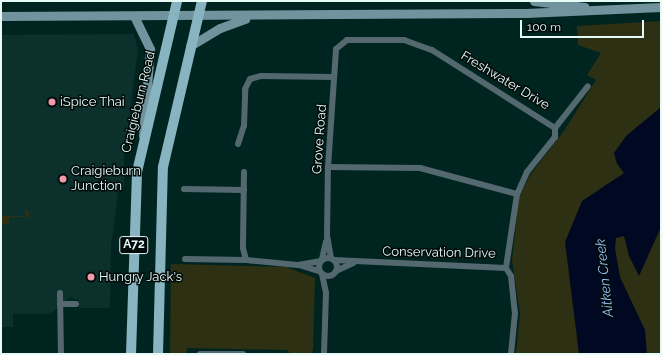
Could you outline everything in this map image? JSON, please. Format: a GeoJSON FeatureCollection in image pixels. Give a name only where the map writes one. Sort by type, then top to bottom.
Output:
{"type":"FeatureCollection","features":[{"type":"Feature","properties":{"kind":"main road","name":"Craigieburn Road"},"geometry":{"type":"LineString","coordinates":[[131,354],[135,190],[143,137],[177,1]]}},
{"type":"Feature","properties":{"kind":"main road","name":"A72"},"geometry":{"type":"LineString","coordinates":[[158,354],[163,167],[190,46],[202,1]]}},
{"type":"Feature","properties":{"kind":"main road"},"geometry":{"type":"LineString","coordinates":[[534,1],[617,10]]}},
{"type":"Feature","properties":{"kind":"main road"},"geometry":{"type":"LineString","coordinates":[[1,16],[251,16],[617,10],[661,7]]}},
{"type":"Feature","properties":{"kind":"main road"},"geometry":{"type":"LineString","coordinates":[[134,16],[150,49],[143,137]]}},
{"type":"Feature","properties":{"kind":"main road"},"geometry":{"type":"LineString","coordinates":[[190,46],[220,28],[251,16]]}},
{"type":"Feature","properties":{"kind":"street","name":"Freshwater Drive"},"geometry":{"type":"LineString","coordinates":[[339,43],[404,40],[421,44],[555,128],[555,137],[527,172],[517,194],[506,268]]}},
{"type":"Feature","properties":{"kind":"street","name":"Grove Road"},"geometry":{"type":"LineString","coordinates":[[320,272],[321,260],[327,237],[328,167],[334,77],[339,43]]}},
{"type":"Feature","properties":{"kind":"street"},"geometry":{"type":"LineString","coordinates":[[238,144],[244,126],[245,89],[250,79],[261,76],[334,77]]}},
{"type":"Feature","properties":{"kind":"street"},"geometry":{"type":"LineString","coordinates":[[555,128],[588,86]]}},
{"type":"Feature","properties":{"kind":"street"},"geometry":{"type":"LineString","coordinates":[[328,167],[420,168],[517,194]]}},
{"type":"Feature","properties":{"kind":"street"},"geometry":{"type":"LineString","coordinates":[[244,172],[243,248],[246,260]]}},
{"type":"Feature","properties":{"kind":"street"},"geometry":{"type":"LineString","coordinates":[[184,189],[244,190]]}},
{"type":"Feature","properties":{"kind":"street","name":"Grove Road"},"geometry":{"type":"LineString","coordinates":[[327,237],[336,271]]}},
{"type":"Feature","properties":{"kind":"street"},"geometry":{"type":"LineString","coordinates":[[185,259],[246,260],[298,265],[330,276],[326,293],[324,354]]}},
{"type":"Feature","properties":{"kind":"street","name":"Conservation Drive"},"geometry":{"type":"LineString","coordinates":[[298,265],[333,259],[355,262],[506,268],[511,276],[515,313],[511,354]]}},
{"type":"Feature","properties":{"kind":"street","name":"Conservation Drive"},"geometry":{"type":"LineString","coordinates":[[330,276],[336,271],[355,262]]}},
{"type":"Feature","properties":{"kind":"street"},"geometry":{"type":"LineString","coordinates":[[320,272],[326,293]]}},
{"type":"Feature","properties":{"kind":"street"},"geometry":{"type":"LineString","coordinates":[[60,294],[61,354]]}},
{"type":"Feature","properties":{"kind":"street"},"geometry":{"type":"LineString","coordinates":[[60,304],[76,304]]}},
{"type":"Feature","properties":{"kind":"street"},"geometry":{"type":"LineString","coordinates":[[200,354],[243,354]]}},
{"type":"Feature","properties":{"kind":"shaded area","name":"Craigieburn Junction"},"geometry":{"type":"Polygon","coordinates":[[[134,34],[138,50],[124,155],[124,186],[118,192],[111,246],[110,308],[79,308],[79,300],[70,297],[50,314],[13,314],[13,327],[1,327],[1,35],[134,34]]]}},
{"type":"Feature","properties":{"kind":"green space"},"geometry":{"type":"Polygon","coordinates":[[[661,21],[661,354],[516,354],[520,313],[512,260],[519,198],[530,175],[564,131],[596,80],[587,75],[601,53],[578,45],[577,26],[661,21]]]}},
{"type":"Feature","properties":{"kind":"green space"},"geometry":{"type":"Polygon","coordinates":[[[25,209],[30,212],[28,217],[10,217],[9,224],[1,224],[1,216],[25,216],[25,209]]]}},
{"type":"Feature","properties":{"kind":"green space"},"geometry":{"type":"Polygon","coordinates":[[[171,264],[286,267],[315,278],[313,350],[310,354],[291,354],[287,350],[187,348],[186,354],[170,354],[171,264]]]}},
{"type":"Feature","properties":{"kind":"water","name":"Aitken Creek"},"geometry":{"type":"Polygon","coordinates":[[[661,107],[661,227],[639,276],[629,256],[624,236],[616,238],[615,248],[620,277],[645,330],[647,354],[579,354],[565,242],[582,201],[624,173],[617,164],[614,153],[626,136],[661,107]]]}},
{"type":"Feature","properties":{"kind":"place","name":"iSpice Thai"},"geometry":{"type":"Point","coordinates":[52,102]}},
{"type":"Feature","properties":{"kind":"place","name":"Craigieburn Junction"},"geometry":{"type":"Point","coordinates":[63,179]}},
{"type":"Feature","properties":{"kind":"place","name":"Hungry Jack's"},"geometry":{"type":"Point","coordinates":[91,277]}}]}
